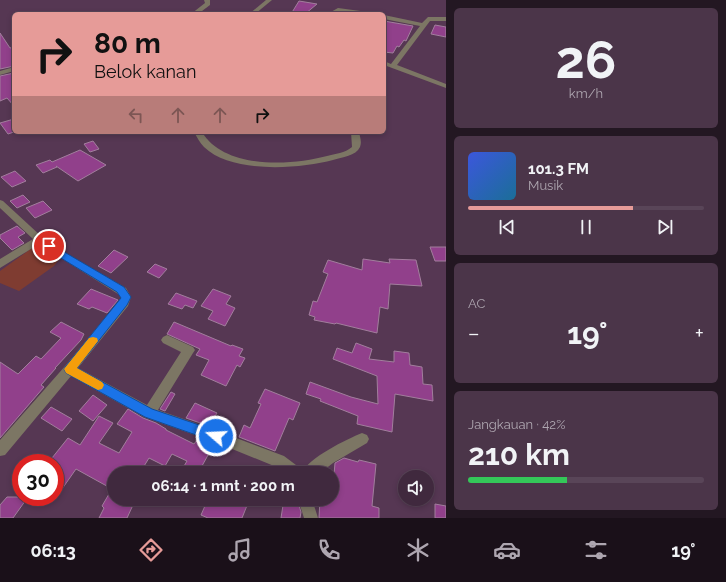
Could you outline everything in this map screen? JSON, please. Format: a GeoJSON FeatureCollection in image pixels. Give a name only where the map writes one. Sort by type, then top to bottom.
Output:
{"type":"FeatureCollection","features":[{"type":"Feature","properties":{"kind":"street"},"geometry":{"type":"LineString","coordinates":[[197,12],[208,4],[207,0]]}},
{"type":"Feature","properties":{"kind":"street"},"geometry":{"type":"LineString","coordinates":[[257,12],[269,0]]}},
{"type":"Feature","properties":{"kind":"street"},"geometry":{"type":"LineString","coordinates":[[334,12],[338,10],[353,12]]}},
{"type":"Feature","properties":{"kind":"street"},"geometry":{"type":"LineString","coordinates":[[386,17],[423,26]]}},
{"type":"Feature","properties":{"kind":"street"},"geometry":{"type":"LineString","coordinates":[[393,66],[430,18],[446,19]]}},
{"type":"Feature","properties":{"kind":"street"},"geometry":{"type":"LineString","coordinates":[[386,64],[446,86]]}},
{"type":"Feature","properties":{"kind":"street"},"geometry":{"type":"LineString","coordinates":[[0,73],[12,70]]}},
{"type":"Feature","properties":{"kind":"street"},"geometry":{"type":"LineString","coordinates":[[200,134],[210,148],[223,154],[253,163],[281,166],[314,162],[349,153],[356,147],[357,141],[355,134]]}},
{"type":"Feature","properties":{"kind":"street"},"geometry":{"type":"LineString","coordinates":[[0,203],[39,239],[59,253],[121,290],[126,295],[124,303],[70,369],[0,450]]}},
{"type":"Feature","properties":{"kind":"street"},"geometry":{"type":"LineString","coordinates":[[0,264],[39,239]]}},
{"type":"Feature","properties":{"kind":"street"},"geometry":{"type":"LineString","coordinates":[[149,414],[189,350],[167,340]]}},
{"type":"Feature","properties":{"kind":"street"},"geometry":{"type":"LineString","coordinates":[[70,369],[149,414],[216,436],[279,461],[286,466]]}},
{"type":"Feature","properties":{"kind":"street"},"geometry":{"type":"LineString","coordinates":[[318,466],[328,458],[362,439]]}},
{"type":"Feature","properties":{"kind":"street"},"geometry":{"type":"LineString","coordinates":[[307,506],[311,518]]}},
{"type":"Feature","properties":{"kind":"shaded area"},"geometry":{"type":"Polygon","coordinates":[[[39,243],[61,257],[54,266],[19,291],[0,283],[0,271],[39,243]]]}},
{"type":"Feature","properties":{"kind":"building"},"geometry":{"type":"Polygon","coordinates":[[[299,1],[317,4],[307,12],[292,12],[299,1]]]}},
{"type":"Feature","properties":{"kind":"building"},"geometry":{"type":"Polygon","coordinates":[[[386,21],[413,26],[406,41],[404,40],[399,47],[397,46],[393,53],[386,52],[386,21]]]}},
{"type":"Feature","properties":{"kind":"building"},"geometry":{"type":"Polygon","coordinates":[[[435,25],[446,27],[446,37],[431,34],[435,25]]]}},
{"type":"Feature","properties":{"kind":"building"},"geometry":{"type":"Polygon","coordinates":[[[0,33],[10,48],[12,48],[12,66],[0,69],[0,33]]]}},
{"type":"Feature","properties":{"kind":"building"},"geometry":{"type":"Polygon","coordinates":[[[12,73],[12,104],[7,98],[0,101],[0,76],[12,73]]]}},
{"type":"Feature","properties":{"kind":"building"},"geometry":{"type":"Polygon","coordinates":[[[12,120],[12,133],[8,134],[0,123],[12,120]]]}},
{"type":"Feature","properties":{"kind":"building"},"geometry":{"type":"Polygon","coordinates":[[[93,141],[99,149],[90,152],[84,144],[93,141]]]}},
{"type":"Feature","properties":{"kind":"building"},"geometry":{"type":"Polygon","coordinates":[[[80,150],[106,165],[78,181],[56,166],[57,167],[43,173],[36,165],[50,160],[52,162],[80,150]]]}},
{"type":"Feature","properties":{"kind":"building"},"geometry":{"type":"Polygon","coordinates":[[[15,171],[26,181],[12,187],[1,177],[15,171]]]}},
{"type":"Feature","properties":{"kind":"building"},"geometry":{"type":"Polygon","coordinates":[[[23,195],[30,202],[17,208],[10,201],[23,195]]]}},
{"type":"Feature","properties":{"kind":"building"},"geometry":{"type":"Polygon","coordinates":[[[43,201],[52,210],[35,218],[26,208],[43,201]]]}},
{"type":"Feature","properties":{"kind":"building"},"geometry":{"type":"Polygon","coordinates":[[[17,226],[25,233],[18,237],[24,243],[12,250],[0,238],[0,235],[17,226]]]}},
{"type":"Feature","properties":{"kind":"building"},"geometry":{"type":"Polygon","coordinates":[[[430,247],[446,247],[446,261],[435,261],[430,247]]]}},
{"type":"Feature","properties":{"kind":"building"},"geometry":{"type":"Polygon","coordinates":[[[114,250],[128,257],[111,273],[98,266],[114,250]]]}},
{"type":"Feature","properties":{"kind":"building"},"geometry":{"type":"Polygon","coordinates":[[[363,259],[390,263],[389,259],[416,260],[422,286],[390,284],[388,309],[380,307],[377,333],[336,323],[314,320],[315,317],[309,315],[313,301],[317,302],[328,274],[323,272],[328,260],[362,270],[363,259]]]}},
{"type":"Feature","properties":{"kind":"building"},"geometry":{"type":"Polygon","coordinates":[[[155,264],[167,269],[159,278],[147,272],[155,264]]]}},
{"type":"Feature","properties":{"kind":"building"},"geometry":{"type":"Polygon","coordinates":[[[91,289],[118,300],[107,313],[92,307],[89,309],[77,304],[91,289]]]}},
{"type":"Feature","properties":{"kind":"building"},"geometry":{"type":"Polygon","coordinates":[[[213,289],[231,296],[226,304],[235,308],[225,326],[208,319],[213,311],[201,306],[213,289]]]}},
{"type":"Feature","properties":{"kind":"building"},"geometry":{"type":"Polygon","coordinates":[[[176,293],[197,301],[193,308],[185,305],[182,309],[168,304],[176,293]]]}},
{"type":"Feature","properties":{"kind":"building"},"geometry":{"type":"Polygon","coordinates":[[[61,322],[84,334],[81,340],[55,368],[41,385],[44,387],[0,438],[0,362],[18,374],[36,356],[41,359],[61,338],[50,332],[61,322]]]}},
{"type":"Feature","properties":{"kind":"building"},"geometry":{"type":"Polygon","coordinates":[[[174,322],[231,346],[232,345],[243,349],[239,356],[245,358],[240,367],[237,365],[226,386],[201,375],[209,360],[196,355],[200,349],[167,334],[174,322]]]}},
{"type":"Feature","properties":{"kind":"building"},"geometry":{"type":"Polygon","coordinates":[[[356,343],[372,349],[369,359],[394,362],[394,351],[409,353],[410,365],[422,367],[423,384],[432,385],[433,401],[395,394],[392,432],[357,424],[358,416],[320,401],[321,399],[306,394],[310,382],[351,397],[378,404],[377,376],[333,359],[337,348],[352,353],[356,343]]]}},
{"type":"Feature","properties":{"kind":"building"},"geometry":{"type":"Polygon","coordinates":[[[265,389],[300,403],[293,420],[289,418],[275,451],[239,437],[244,425],[250,428],[261,404],[258,403],[265,389]]]}},
{"type":"Feature","properties":{"kind":"building"},"geometry":{"type":"Polygon","coordinates":[[[171,392],[175,394],[165,411],[160,409],[171,392]]]}},
{"type":"Feature","properties":{"kind":"building"},"geometry":{"type":"Polygon","coordinates":[[[93,395],[107,405],[93,421],[79,411],[93,395]]]}},
{"type":"Feature","properties":{"kind":"building"},"geometry":{"type":"Polygon","coordinates":[[[195,403],[217,413],[209,426],[186,418],[195,403]]]}},
{"type":"Feature","properties":{"kind":"building"},"geometry":{"type":"Polygon","coordinates":[[[51,407],[72,419],[62,431],[41,418],[51,407]]]}},
{"type":"Feature","properties":{"kind":"building"},"geometry":{"type":"Polygon","coordinates":[[[128,409],[194,444],[197,440],[212,448],[202,466],[184,466],[187,461],[172,454],[165,466],[149,458],[144,466],[107,466],[107,486],[76,469],[64,486],[64,454],[55,454],[68,438],[80,445],[99,416],[113,423],[99,443],[119,453],[132,432],[117,424],[128,409]]]}},
{"type":"Feature","properties":{"kind":"building"},"geometry":{"type":"Polygon","coordinates":[[[344,458],[358,462],[359,460],[376,464],[372,506],[379,508],[379,518],[319,518],[320,506],[339,506],[339,466],[335,466],[335,463],[344,458]]]}},
{"type":"Feature","properties":{"kind":"building"},"geometry":{"type":"Polygon","coordinates":[[[7,497],[12,497],[12,506],[22,506],[13,518],[0,518],[0,505],[7,497]]]}},
{"type":"Feature","properties":{"kind":"building"},"geometry":{"type":"Polygon","coordinates":[[[107,497],[107,506],[133,506],[127,518],[99,518],[104,508],[102,506],[107,497]]]}},
{"type":"Feature","properties":{"kind":"building"},"geometry":{"type":"Polygon","coordinates":[[[435,504],[446,506],[446,518],[435,518],[435,504]]]}},
{"type":"Feature","properties":{"kind":"building"},"geometry":{"type":"Polygon","coordinates":[[[205,506],[247,506],[242,518],[208,518],[201,515],[205,506]]]}},
{"type":"Feature","properties":{"kind":"building"},"geometry":{"type":"Polygon","coordinates":[[[283,506],[299,506],[301,512],[300,518],[281,518],[283,506]]]}},
{"type":"Feature","properties":{"kind":"slow traffic"},"geometry":{"type":"LineString","coordinates":[[93,341],[70,369],[98,385]]}},
{"type":"Feature","properties":{"kind":"route"},"geometry":{"type":"LineString","coordinates":[[49,246],[121,290],[126,297],[124,303],[70,369],[149,414],[216,436]]}}]}
